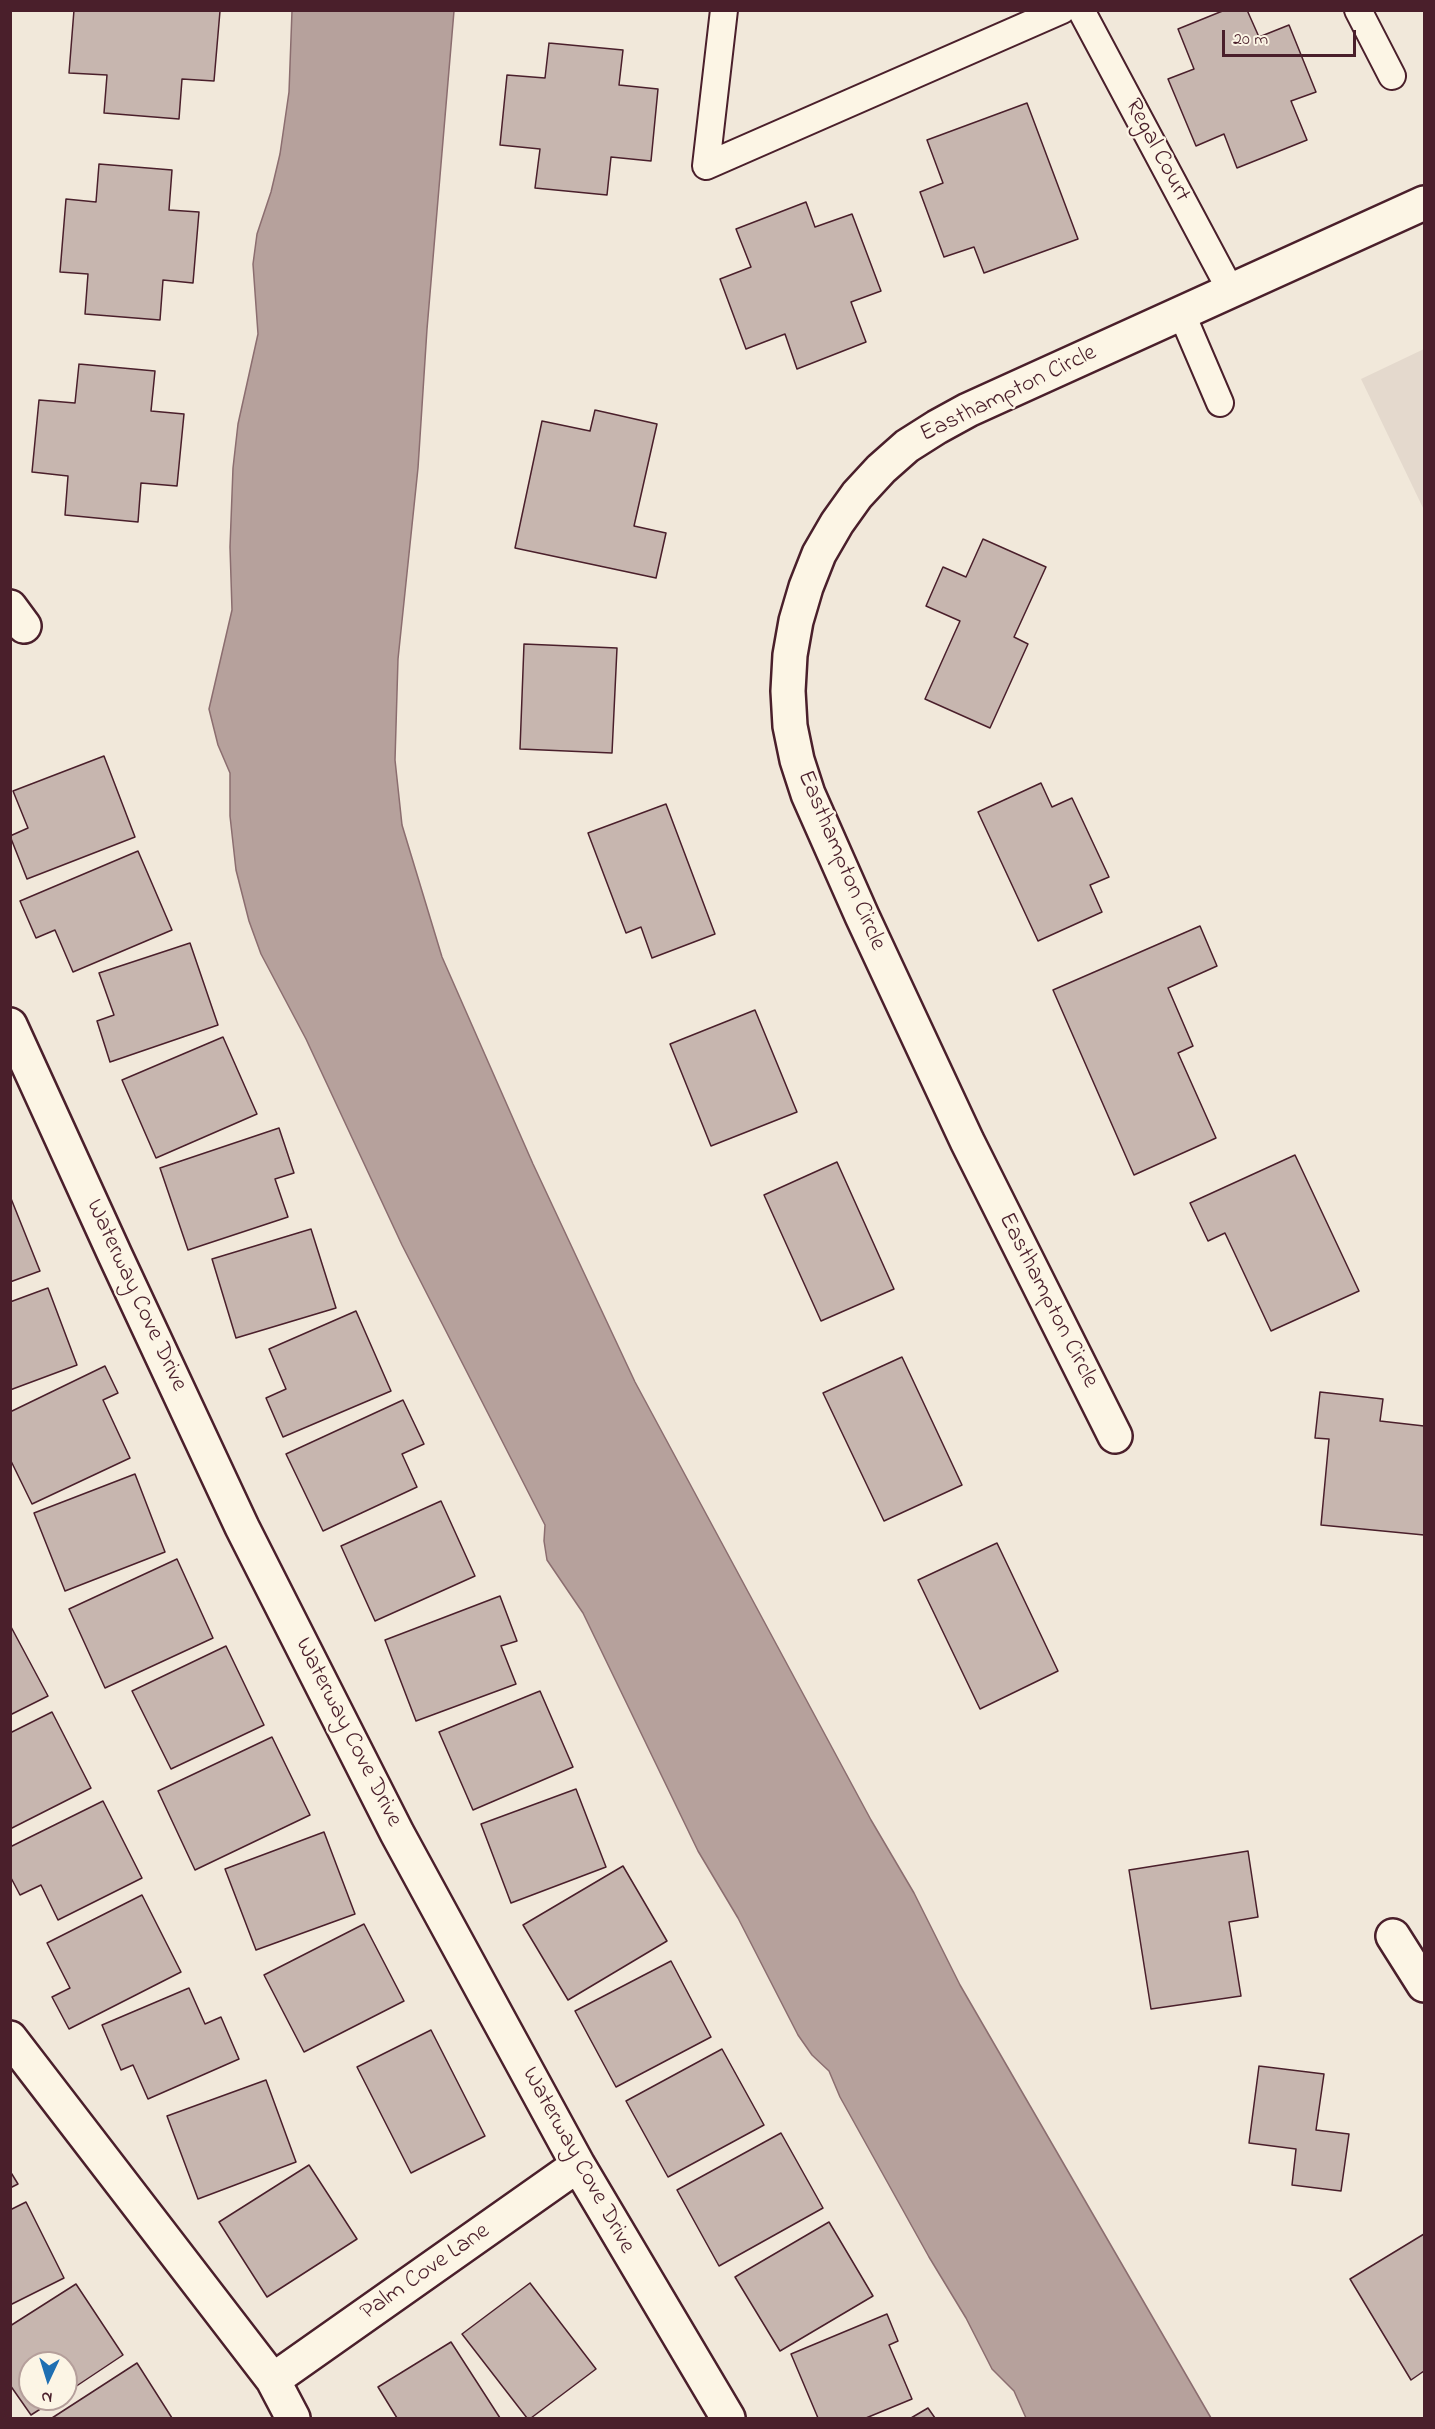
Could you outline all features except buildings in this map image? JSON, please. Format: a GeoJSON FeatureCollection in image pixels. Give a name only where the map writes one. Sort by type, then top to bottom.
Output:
{"type":"FeatureCollection","features":[{"type":"Feature","properties":{"kind":"street","name":"Easthampton Circle"},"geometry":{"type":"LineString","coordinates":[[1115,1436],[967,1141],[808,794],[797,760],[790,726],[788,691],[790,655],[796,621],[806,586],[819,554],[837,524],[857,495],[907,446],[968,410],[1425,203]]}},
{"type":"Feature","properties":{"kind":"street","name":"Waterway Cove Drive"},"geometry":{"type":"LineString","coordinates":[[10,1025],[242,1527],[397,1833],[578,2165],[728,2418]]}},
{"type":"Feature","properties":{"kind":"street"},"geometry":{"type":"LineString","coordinates":[[1393,1936],[1425,1985]]}},
{"type":"Feature","properties":{"kind":"street"},"geometry":{"type":"LineString","coordinates":[[10,2038],[273,2380],[293,2418]]}},
{"type":"Feature","properties":{"kind":"street","name":"Palm Cove Lane"},"geometry":{"type":"LineString","coordinates":[[273,2380],[578,2165]]}},
{"type":"Feature","properties":{"kind":"lane"},"geometry":{"type":"LineString","coordinates":[[724,10],[706,166],[1062,10]]}},
{"type":"Feature","properties":{"kind":"lane","name":"Regal Court"},"geometry":{"type":"LineString","coordinates":[[1081,10],[1231,291]]}},
{"type":"Feature","properties":{"kind":"lane"},"geometry":{"type":"LineString","coordinates":[[1358,10],[1392,76]]}},
{"type":"Feature","properties":{"kind":"lane"},"geometry":{"type":"LineString","coordinates":[[1181,312],[1220,403]]}},
{"type":"Feature","properties":{"kind":"shaded area"},"geometry":{"type":"Polygon","coordinates":[[[292,11],[454,11],[427,329],[418,468],[398,659],[395,760],[402,825],[442,957],[533,1164],[635,1382],[871,1820],[914,1893],[960,1985],[1211,2418],[1026,2418],[1014,2391],[992,2369],[966,2318],[929,2257],[840,2097],[829,2071],[812,2055],[798,2035],[738,1918],[698,1851],[583,1613],[547,1560],[544,1541],[545,1525],[402,1245],[306,1039],[261,954],[249,921],[236,870],[230,816],[230,773],[218,745],[209,709],[232,610],[230,547],[233,468],[238,424],[258,334],[253,264],[257,234],[271,192],[280,154],[289,92],[292,11]]]}},
{"type":"Feature","properties":{"kind":"shaded area"},"geometry":{"type":"Polygon","coordinates":[[[1424,349],[1424,510],[1361,379],[1424,349]]]}}]}
